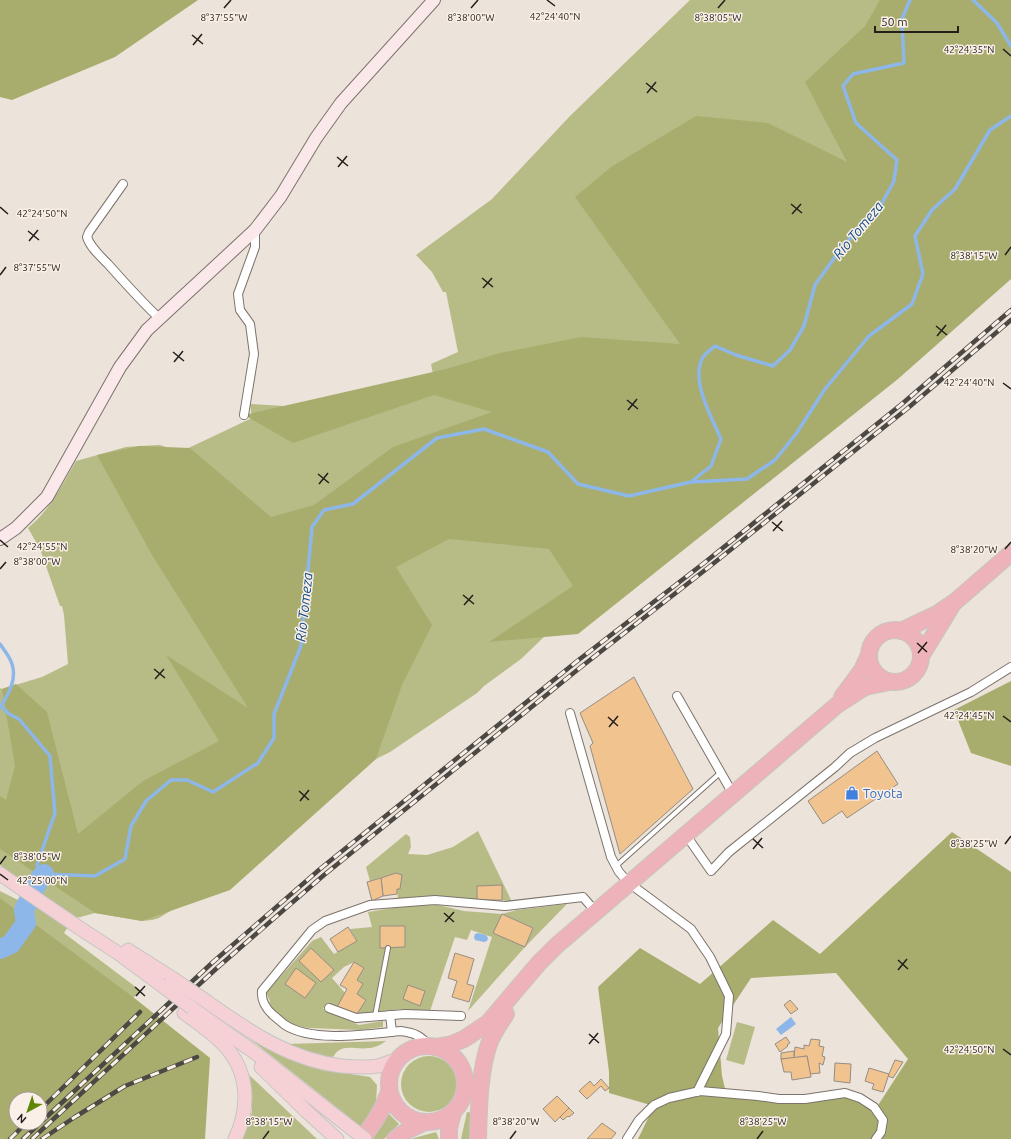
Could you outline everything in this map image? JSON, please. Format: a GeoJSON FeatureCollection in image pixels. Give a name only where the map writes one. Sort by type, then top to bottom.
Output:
{"type":"FeatureCollection","features":[{"type":"Feature","properties":{"kind":"highway"},"geometry":{"type":"LineString","coordinates":[[901,631],[914,639],[920,647],[921,656],[919,667],[913,676],[908,680],[899,683],[884,681],[874,673],[869,664],[869,650],[877,637],[888,631],[901,631],[936,614],[956,601],[1011,553]]}},
{"type":"Feature","properties":{"kind":"highway"},"geometry":{"type":"LineString","coordinates":[[921,656],[946,614],[956,601]]}},
{"type":"Feature","properties":{"kind":"highway"},"geometry":{"type":"LineString","coordinates":[[836,705],[862,670],[868,657]]}},
{"type":"Feature","properties":{"kind":"highway"},"geometry":{"type":"LineString","coordinates":[[364,1139],[381,1111],[389,1092],[390,1074],[398,1059],[413,1048],[452,1044],[464,1039],[488,1023],[539,963],[556,946],[836,705],[865,687],[889,682]]}},
{"type":"Feature","properties":{"kind":"highway"},"geometry":{"type":"LineString","coordinates":[[478,1139],[480,1097],[484,1065],[489,1043],[497,1027],[511,1007],[531,983],[537,972],[539,963]]}},
{"type":"Feature","properties":{"kind":"highway"},"geometry":{"type":"LineString","coordinates":[[449,1139],[449,1128],[453,1113],[462,1101],[480,1042],[488,1023]]}},
{"type":"Feature","properties":{"kind":"highway"},"geometry":{"type":"LineString","coordinates":[[433,1047],[450,1054],[460,1065],[464,1072],[465,1088]]}},
{"type":"Feature","properties":{"kind":"highway"},"geometry":{"type":"LineString","coordinates":[[389,1092],[392,1101],[398,1110],[414,1121],[423,1123]]}},
{"type":"Feature","properties":{"kind":"highway"},"geometry":{"type":"LineString","coordinates":[[396,1139],[408,1130],[423,1123],[439,1121],[453,1113]]}},
{"type":"Feature","properties":{"kind":"main road"},"geometry":{"type":"LineString","coordinates":[[0,874],[96,939],[188,1010],[217,1026],[258,1055],[364,1139]]}},
{"type":"Feature","properties":{"kind":"main road"},"geometry":{"type":"LineString","coordinates":[[81,930],[95,932],[109,938],[172,978],[242,1026],[273,1045],[292,1054],[332,1065],[354,1067],[378,1066],[398,1059]]}},
{"type":"Feature","properties":{"kind":"main road"},"geometry":{"type":"LineString","coordinates":[[188,1010],[225,1046],[238,1065],[245,1087],[245,1100],[244,1115],[235,1139]]}},
{"type":"Feature","properties":{"kind":"main road"},"geometry":{"type":"LineString","coordinates":[[217,1026],[332,1135]]}},
{"type":"Feature","properties":{"kind":"street"},"geometry":{"type":"LineString","coordinates":[[0,539],[16,528],[47,497],[120,367],[147,330],[255,230],[281,196],[316,138],[333,114],[434,0]]}},
{"type":"Feature","properties":{"kind":"street"},"geometry":{"type":"LineString","coordinates":[[123,184],[87,237],[91,245],[106,262],[159,318]]}},
{"type":"Feature","properties":{"kind":"street"},"geometry":{"type":"LineString","coordinates":[[244,415],[254,354],[250,324],[240,310],[238,294],[256,247],[255,230]]}},
{"type":"Feature","properties":{"kind":"street"},"geometry":{"type":"LineString","coordinates":[[686,835],[711,871],[729,852],[836,767],[850,753],[875,738],[971,692],[1011,667]]}},
{"type":"Feature","properties":{"kind":"street"},"geometry":{"type":"LineString","coordinates":[[677,696],[733,794]]}},
{"type":"Feature","properties":{"kind":"street"},"geometry":{"type":"LineString","coordinates":[[570,713],[611,857],[616,866],[629,883],[691,929],[710,957],[729,996],[726,1034],[697,1092]]}},
{"type":"Feature","properties":{"kind":"street"},"geometry":{"type":"LineString","coordinates":[[433,1047],[414,1033],[401,1031],[342,1036],[314,1034],[299,1030],[286,1025],[272,1013],[265,1005],[261,997],[262,991],[312,930],[325,921],[370,905],[435,900],[505,906],[583,897],[596,912]]}},
{"type":"Feature","properties":{"kind":"street"},"geometry":{"type":"LineString","coordinates":[[329,1008],[356,1018],[405,1014],[461,1016]]}},
{"type":"Feature","properties":{"kind":"street"},"geometry":{"type":"LineString","coordinates":[[390,1015],[392,1032]]}},
{"type":"Feature","properties":{"kind":"street"},"geometry":{"type":"LineString","coordinates":[[627,1139],[639,1120],[654,1105],[669,1098],[697,1092],[758,1096],[779,1099],[805,1099],[845,1093],[860,1098],[874,1107],[883,1120],[881,1132],[876,1139]]}},
{"type":"Feature","properties":{"kind":"lane"},"geometry":{"type":"LineString","coordinates":[[616,866],[721,772]]}},
{"type":"Feature","properties":{"kind":"lane"},"geometry":{"type":"LineString","coordinates":[[375,1017],[388,948]]}},
{"type":"Feature","properties":{"kind":"green space"},"geometry":{"type":"Polygon","coordinates":[[[0,0],[198,0],[115,57],[12,100],[0,97],[0,0]]]}},
{"type":"Feature","properties":{"kind":"green space"},"geometry":{"type":"Polygon","coordinates":[[[690,0],[1011,0],[546,635],[521,659],[484,686],[477,693],[390,752],[364,767],[178,906],[159,918],[142,921],[95,913],[73,919],[64,933],[141,991],[25,1091],[8,1091],[8,1119],[0,1139],[0,891],[20,901],[31,888],[0,865],[0,688],[2,689],[42,677],[68,664],[62,606],[60,606],[40,549],[28,528],[49,505],[76,461],[126,447],[160,445],[180,452],[252,418],[250,404],[285,406],[366,392],[433,374],[431,364],[458,352],[446,292],[443,292],[432,272],[416,255],[492,199],[570,116],[690,0]]]}},
{"type":"Feature","properties":{"kind":"green space"},"geometry":{"type":"Polygon","coordinates":[[[880,0],[1011,0],[1011,279],[898,379],[578,634],[489,642],[573,586],[549,549],[449,539],[396,567],[432,625],[402,685],[376,759],[230,890],[142,921],[95,913],[0,849],[0,796],[6,800],[15,766],[2,689],[16,684],[47,712],[78,834],[143,781],[219,741],[166,655],[248,708],[152,555],[97,455],[140,446],[190,448],[271,517],[314,505],[393,447],[492,412],[434,395],[293,443],[244,415],[446,369],[500,353],[581,337],[680,344],[575,197],[611,167],[696,116],[768,123],[847,162],[805,82],[865,26],[880,0]]]}},
{"type":"Feature","properties":{"kind":"green space"},"geometry":{"type":"Polygon","coordinates":[[[1011,681],[1011,766],[971,753],[954,710],[1011,681]]]}},
{"type":"Feature","properties":{"kind":"green space"},"geometry":{"type":"Polygon","coordinates":[[[478,831],[512,902],[502,900],[398,900],[397,889],[400,889],[401,875],[396,873],[370,881],[366,867],[406,834],[410,837],[411,847],[408,854],[427,855],[453,847],[478,831]]]}},
{"type":"Feature","properties":{"kind":"green space"},"geometry":{"type":"Polygon","coordinates":[[[952,832],[1011,872],[1011,1139],[638,1139],[654,1106],[609,1093],[609,1072],[598,987],[640,948],[700,984],[773,920],[820,954],[952,832]],[[836,973],[751,978],[718,1028],[722,1076],[726,1093],[779,1099],[845,1093],[874,1107],[873,1113],[908,1059],[836,973]]]}},
{"type":"Feature","properties":{"kind":"green space"},"geometry":{"type":"Polygon","coordinates":[[[0,898],[133,997],[210,1058],[205,1139],[0,1139],[0,898]]]}},
{"type":"Feature","properties":{"kind":"green space"},"geometry":{"type":"Polygon","coordinates":[[[567,904],[525,947],[468,1011],[492,937],[471,930],[467,940],[455,937],[430,1011],[400,1009],[356,1015],[366,1000],[357,994],[363,984],[357,980],[364,968],[354,962],[344,967],[332,978],[345,993],[335,1011],[325,1005],[323,1009],[359,1025],[383,1021],[383,1027],[360,1030],[296,1026],[280,1017],[268,1005],[270,1001],[266,993],[312,941],[321,937],[334,954],[357,941],[350,929],[372,927],[368,912],[406,906],[438,905],[464,911],[502,914],[517,910],[567,904]],[[502,914],[494,933],[525,946],[533,928],[502,914]]]}},
{"type":"Feature","properties":{"kind":"green space"},"geometry":{"type":"Polygon","coordinates":[[[737,1022],[755,1027],[744,1065],[726,1060],[737,1022]]]}},
{"type":"Feature","properties":{"kind":"green space"},"geometry":{"type":"Polygon","coordinates":[[[245,1035],[271,1049],[324,1070],[370,1077],[377,1085],[376,1104],[364,1129],[245,1035]]]}},
{"type":"Feature","properties":{"kind":"green space"},"geometry":{"type":"Polygon","coordinates":[[[386,1041],[372,1048],[342,1049],[332,1058],[309,1053],[287,1044],[386,1041]]]}},
{"type":"Feature","properties":{"kind":"green space"},"geometry":{"type":"Polygon","coordinates":[[[429,1056],[440,1058],[449,1064],[455,1073],[457,1084],[455,1095],[449,1104],[440,1110],[429,1112],[418,1110],[409,1104],[403,1095],[401,1084],[403,1073],[409,1064],[418,1058],[429,1056]]]}},
{"type":"Feature","properties":{"kind":"green space"},"geometry":{"type":"Polygon","coordinates":[[[247,1073],[317,1139],[242,1139],[252,1112],[247,1073]]]}},
{"type":"Feature","properties":{"kind":"green space"},"geometry":{"type":"Polygon","coordinates":[[[467,1112],[473,1113],[472,1139],[461,1139],[467,1112]]]}},
{"type":"Feature","properties":{"kind":"green space"},"geometry":{"type":"Polygon","coordinates":[[[388,1113],[399,1124],[384,1139],[370,1139],[388,1113]]]}},
{"type":"Feature","properties":{"kind":"green space"},"geometry":{"type":"Polygon","coordinates":[[[436,1132],[439,1139],[412,1139],[414,1138],[436,1132]]]}},
{"type":"Feature","properties":{"kind":"water"},"geometry":{"type":"Polygon","coordinates":[[[478,933],[486,935],[488,938],[487,941],[484,942],[475,940],[475,934],[478,933]]]}},
{"type":"Feature","properties":{"kind":"water"},"geometry":{"type":"Polygon","coordinates":[[[791,1017],[796,1024],[781,1035],[776,1029],[791,1017]]]}},
{"type":"Feature","properties":{"kind":"building"},"geometry":{"type":"Polygon","coordinates":[[[634,677],[693,789],[620,854],[590,746],[593,743],[580,713],[634,677]]]}},
{"type":"Feature","properties":{"kind":"building","name":"Toyota"},"geometry":{"type":"Polygon","coordinates":[[[877,751],[898,784],[847,818],[842,811],[823,824],[808,801],[877,751]]]}},
{"type":"Feature","properties":{"kind":"building"},"geometry":{"type":"Polygon","coordinates":[[[396,873],[402,875],[400,889],[397,889],[397,894],[383,896],[381,878],[396,873]]]}},
{"type":"Feature","properties":{"kind":"building"},"geometry":{"type":"Polygon","coordinates":[[[381,878],[383,896],[372,901],[367,882],[381,878]]]}},
{"type":"Feature","properties":{"kind":"building"},"geometry":{"type":"Polygon","coordinates":[[[502,885],[502,900],[477,900],[477,886],[502,885]]]}},
{"type":"Feature","properties":{"kind":"building"},"geometry":{"type":"Polygon","coordinates":[[[502,914],[533,928],[525,947],[493,933],[502,914]]]}},
{"type":"Feature","properties":{"kind":"building"},"geometry":{"type":"Polygon","coordinates":[[[380,926],[405,926],[405,947],[380,948],[380,926]]]}},
{"type":"Feature","properties":{"kind":"building"},"geometry":{"type":"Polygon","coordinates":[[[348,927],[357,941],[338,952],[330,939],[348,927]]]}},
{"type":"Feature","properties":{"kind":"building"},"geometry":{"type":"Polygon","coordinates":[[[311,948],[334,970],[321,982],[299,961],[311,948]]]}},
{"type":"Feature","properties":{"kind":"building"},"geometry":{"type":"Polygon","coordinates":[[[455,953],[474,959],[467,984],[474,986],[469,1002],[452,997],[457,981],[448,978],[455,953]]]}},
{"type":"Feature","properties":{"kind":"building"},"geometry":{"type":"Polygon","coordinates":[[[354,962],[364,968],[357,980],[363,984],[357,994],[366,1000],[357,1014],[337,1007],[347,989],[340,985],[354,962]]]}},
{"type":"Feature","properties":{"kind":"building"},"geometry":{"type":"Polygon","coordinates":[[[296,968],[316,983],[305,998],[285,984],[296,968]]]}},
{"type":"Feature","properties":{"kind":"building"},"geometry":{"type":"Polygon","coordinates":[[[408,985],[425,991],[420,1006],[403,999],[408,985]]]}},
{"type":"Feature","properties":{"kind":"building"},"geometry":{"type":"Polygon","coordinates":[[[790,1000],[798,1009],[791,1014],[784,1005],[790,1000]]]}},
{"type":"Feature","properties":{"kind":"building"},"geometry":{"type":"Polygon","coordinates":[[[786,1037],[790,1043],[780,1052],[775,1044],[786,1037]]]}},
{"type":"Feature","properties":{"kind":"building"},"geometry":{"type":"Polygon","coordinates":[[[811,1039],[820,1040],[819,1046],[824,1047],[822,1056],[825,1057],[823,1065],[819,1063],[820,1073],[810,1074],[807,1056],[794,1058],[795,1047],[804,1049],[804,1045],[809,1046],[811,1039]]]}},
{"type":"Feature","properties":{"kind":"building"},"geometry":{"type":"Polygon","coordinates":[[[794,1051],[794,1058],[781,1059],[781,1053],[794,1051]]]}},
{"type":"Feature","properties":{"kind":"building"},"geometry":{"type":"Polygon","coordinates":[[[807,1056],[811,1077],[792,1080],[791,1072],[784,1072],[781,1059],[807,1056]]]}},
{"type":"Feature","properties":{"kind":"building"},"geometry":{"type":"Polygon","coordinates":[[[895,1060],[903,1062],[893,1078],[888,1076],[895,1060]]]}},
{"type":"Feature","properties":{"kind":"building"},"geometry":{"type":"Polygon","coordinates":[[[835,1063],[851,1064],[850,1083],[834,1081],[835,1063]]]}},
{"type":"Feature","properties":{"kind":"building"},"geometry":{"type":"Polygon","coordinates":[[[869,1068],[889,1074],[883,1092],[872,1089],[874,1084],[865,1081],[869,1068]]]}},
{"type":"Feature","properties":{"kind":"building"},"geometry":{"type":"Polygon","coordinates":[[[601,1079],[609,1088],[605,1091],[601,1086],[587,1099],[579,1091],[590,1081],[594,1086],[601,1079]]]}},
{"type":"Feature","properties":{"kind":"building"},"geometry":{"type":"Polygon","coordinates":[[[557,1096],[569,1108],[555,1122],[543,1109],[557,1096]]]}},
{"type":"Feature","properties":{"kind":"building"},"geometry":{"type":"Polygon","coordinates":[[[569,1108],[574,1113],[563,1120],[560,1117],[569,1108]]]}},
{"type":"Feature","properties":{"kind":"building"},"geometry":{"type":"Polygon","coordinates":[[[602,1123],[616,1133],[611,1139],[587,1139],[602,1123]]]}},
{"type":"Feature","properties":{"kind":"waterway","name":"Río Tomeza"},"geometry":{"type":"LineString","coordinates":[[0,644],[11,661],[14,675],[9,691],[1,706],[9,714],[19,719],[50,756],[55,813],[37,865],[44,874],[95,876],[125,859],[131,826],[146,801],[171,780],[187,780],[213,792],[258,763],[274,738],[274,714],[301,646],[312,527],[324,510],[353,504],[437,438],[484,429],[548,452],[578,484],[629,496],[691,482],[711,466],[721,439],[708,411],[701,389],[699,368],[703,357],[715,346],[736,355],[773,366],[790,350],[804,326],[815,285],[842,247],[880,207],[894,181],[897,160],[856,123],[843,86],[853,74],[904,63],[902,19],[910,0]]}},
{"type":"Feature","properties":{"kind":"waterway","name":"Río Tomeza"},"geometry":{"type":"LineString","coordinates":[[973,0],[997,23],[1011,46]]}},
{"type":"Feature","properties":{"kind":"waterway","name":"Río Tomeza"},"geometry":{"type":"LineString","coordinates":[[692,482],[747,479],[775,460],[796,434],[825,389],[869,336],[912,304],[923,274],[915,236],[932,210],[955,189],[990,130],[1011,116]]}},
{"type":"Feature","properties":{"kind":"waterway","name":"Río Tomeza"},"geometry":{"type":"LineString","coordinates":[[0,949],[11,944],[26,923],[24,910],[40,878],[44,874]]}},
{"type":"Feature","properties":{"kind":"railway"},"geometry":{"type":"LineString","coordinates":[[48,1116],[213,962],[320,869],[576,662],[704,563],[903,403],[1011,310]]}},
{"type":"Feature","properties":{"kind":"railway"},"geometry":{"type":"LineString","coordinates":[[32,1139],[217,968],[324,875],[581,667],[908,408],[1011,320]]}},
{"type":"Feature","properties":{"kind":"railway"},"geometry":{"type":"LineString","coordinates":[[48,1102],[140,1012]]}},
{"type":"Feature","properties":{"kind":"railway"},"geometry":{"type":"LineString","coordinates":[[42,1139],[125,1086],[197,1057]]}},
{"type":"Feature","properties":{"kind":"railway"},"geometry":{"type":"LineString","coordinates":[[10,1139],[18,1131]]}},
{"type":"Feature","properties":{"kind":"railway"},"geometry":{"type":"LineString","coordinates":[[23,1139],[32,1131]]}},
{"type":"Feature","properties":{"kind":"place","name":"Toyota"},"geometry":{"type":"Point","coordinates":[852,793]}}]}
